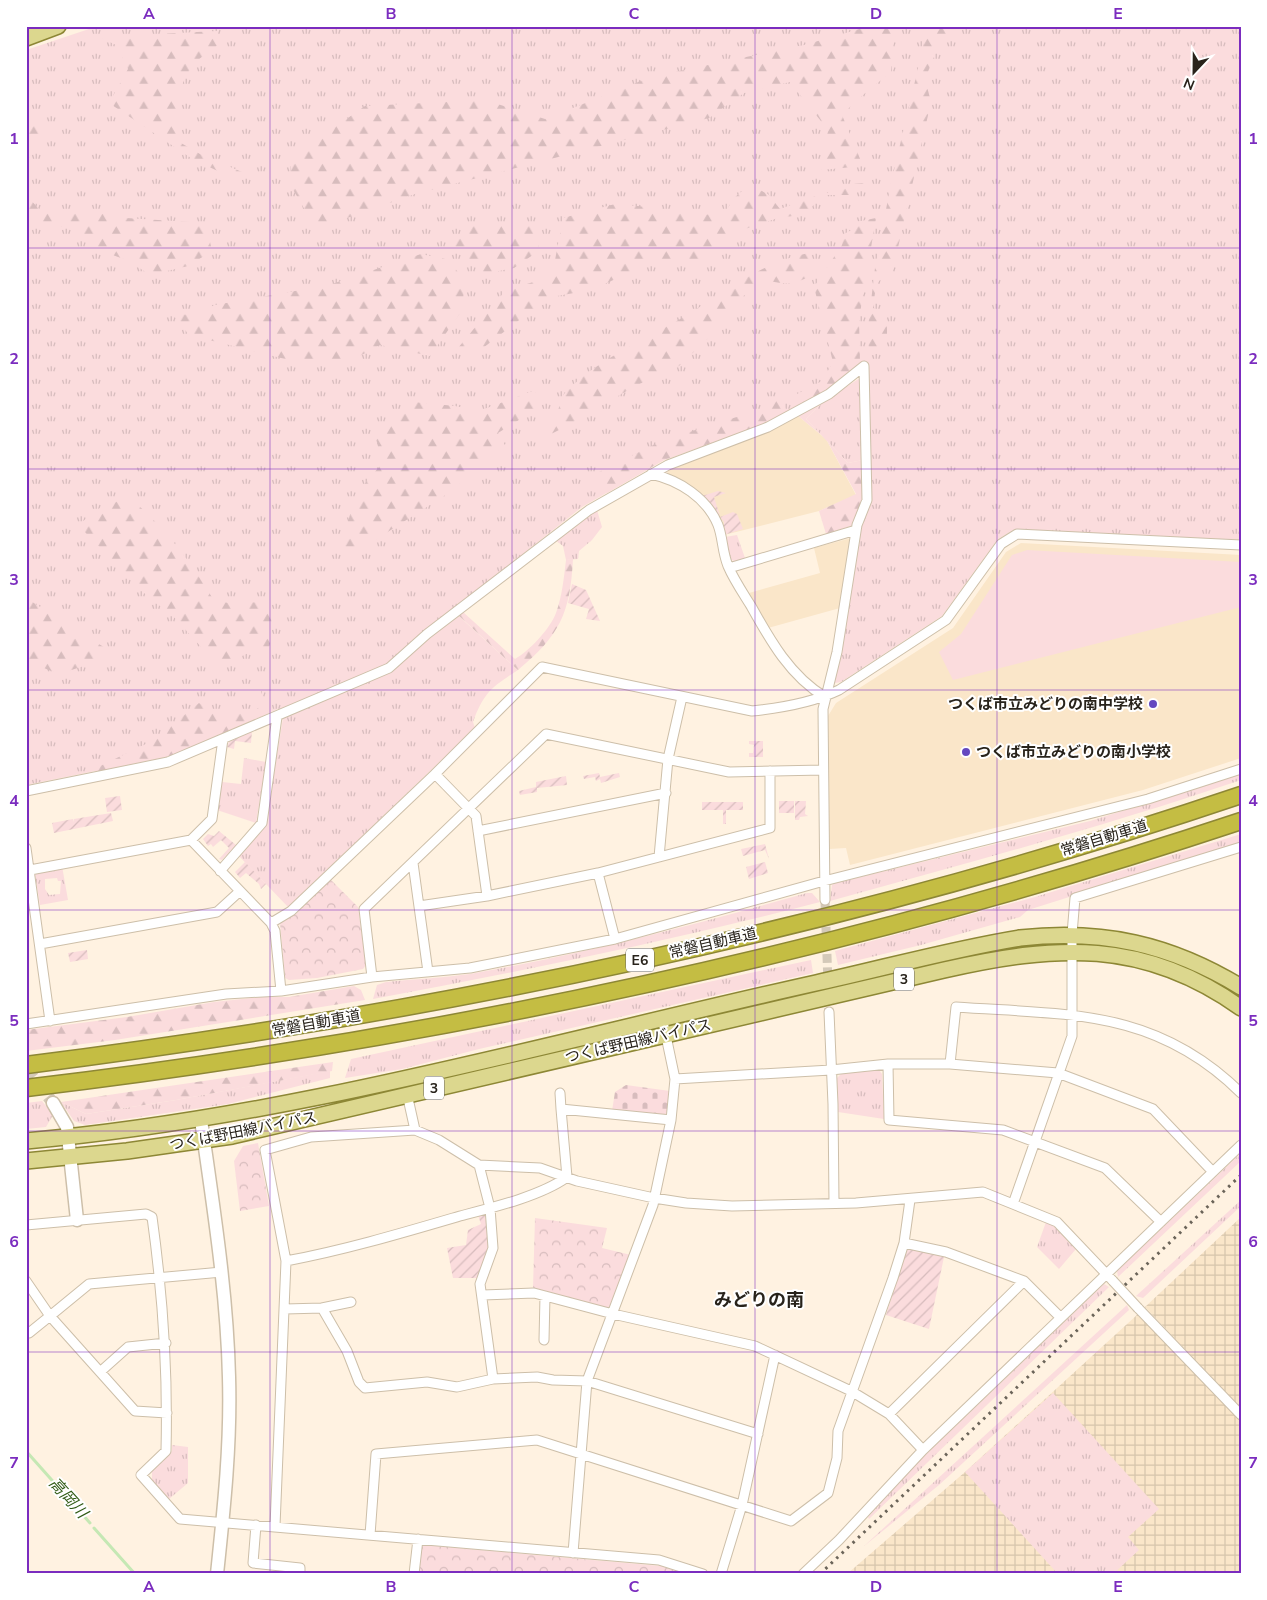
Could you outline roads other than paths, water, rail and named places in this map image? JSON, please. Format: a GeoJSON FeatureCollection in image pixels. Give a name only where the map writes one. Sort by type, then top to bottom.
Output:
{"type":"FeatureCollection","features":[{"type":"Feature","properties":{"kind":"highway","name":"常磐自動車道"},"geometry":{"type":"LineString","coordinates":[[26,1065],[240,1036],[404,1008],[545,981],[688,950],[837,914],[977,876],[1099,841],[1241,795]]}},
{"type":"Feature","properties":{"kind":"highway","name":"常磐自動車道"},"geometry":{"type":"LineString","coordinates":[[26,1088],[158,1072],[403,1032],[699,973],[983,898],[1241,821]]}},
{"type":"Feature","properties":{"kind":"main road"},"geometry":{"type":"LineString","coordinates":[[26,38],[58,26]]}},
{"type":"Feature","properties":{"kind":"main road","name":"つくば野田線バイパス"},"geometry":{"type":"LineString","coordinates":[[26,1141],[201,1120],[388,1083],[662,1017],[995,942],[1072,934],[1132,941],[1159,948],[1218,973],[1241,987]]}},
{"type":"Feature","properties":{"kind":"main road","name":"つくば野田線バイパス"},"geometry":{"type":"LineString","coordinates":[[26,1161],[204,1141],[292,1124],[407,1094],[988,960],[1032,953],[1072,952],[1114,955],[1175,971],[1208,987],[1241,1008]]}},
{"type":"Feature","properties":{"kind":"street"},"geometry":{"type":"LineString","coordinates":[[26,791],[168,762],[389,668],[426,634],[589,510],[668,465],[768,427],[829,394],[864,366],[867,500],[856,530],[837,652],[822,709],[825,900]]}},
{"type":"Feature","properties":{"kind":"street"},"geometry":{"type":"LineString","coordinates":[[651,474],[685,487],[704,503],[718,527],[721,550],[729,568],[779,655],[812,689],[825,697]]}},
{"type":"Feature","properties":{"kind":"street"},"geometry":{"type":"LineString","coordinates":[[729,568],[856,530]]}},
{"type":"Feature","properties":{"kind":"street"},"geometry":{"type":"LineString","coordinates":[[271,923],[291,911],[435,774],[542,667],[752,711],[779,708],[825,697],[876,667],[946,620],[1001,544],[1017,534],[1241,546]]}},
{"type":"Feature","properties":{"kind":"street"},"geometry":{"type":"LineString","coordinates":[[659,857],[668,758],[682,697]]}},
{"type":"Feature","properties":{"kind":"street"},"geometry":{"type":"LineString","coordinates":[[220,871],[262,823],[277,717]]}},
{"type":"Feature","properties":{"kind":"street"},"geometry":{"type":"LineString","coordinates":[[372,977],[364,909],[546,734],[729,772],[823,770]]}},
{"type":"Feature","properties":{"kind":"street"},"geometry":{"type":"LineString","coordinates":[[30,870],[191,840],[212,819],[223,739]]}},
{"type":"Feature","properties":{"kind":"street"},"geometry":{"type":"LineString","coordinates":[[26,1024],[226,994],[281,991],[372,977],[470,968],[614,939],[824,881],[1130,804],[1241,769]]}},
{"type":"Feature","properties":{"kind":"street"},"geometry":{"type":"LineString","coordinates":[[419,906],[487,896],[598,873],[770,828],[770,771]]}},
{"type":"Feature","properties":{"kind":"street"},"geometry":{"type":"LineString","coordinates":[[435,774],[476,816],[487,896]]}},
{"type":"Feature","properties":{"kind":"street"},"geometry":{"type":"LineString","coordinates":[[478,831],[666,793]]}},
{"type":"Feature","properties":{"kind":"street"},"geometry":{"type":"LineString","coordinates":[[191,840],[271,923],[275,931],[281,991]]}},
{"type":"Feature","properties":{"kind":"street"},"geometry":{"type":"LineString","coordinates":[[26,848],[50,1021]]}},
{"type":"Feature","properties":{"kind":"street"},"geometry":{"type":"LineString","coordinates":[[1012,1204],[1072,1036],[1072,934],[1075,898],[1239,849]]}},
{"type":"Feature","properties":{"kind":"street"},"geometry":{"type":"LineString","coordinates":[[413,863],[428,972]]}},
{"type":"Feature","properties":{"kind":"street"},"geometry":{"type":"LineString","coordinates":[[598,873],[614,939]]}},
{"type":"Feature","properties":{"kind":"street"},"geometry":{"type":"LineString","coordinates":[[40,944],[217,912],[240,891]]}},
{"type":"Feature","properties":{"kind":"street"},"geometry":{"type":"LineString","coordinates":[[950,1064],[956,1007],[1072,1016],[1112,1021],[1184,1047],[1208,1064],[1241,1093]]}},
{"type":"Feature","properties":{"kind":"street"},"geometry":{"type":"LineString","coordinates":[[829,1012],[834,1203]]}},
{"type":"Feature","properties":{"kind":"street"},"geometry":{"type":"LineString","coordinates":[[572,1553],[587,1381],[654,1198],[671,1120],[676,1079],[662,1017]]}},
{"type":"Feature","properties":{"kind":"street"},"geometry":{"type":"LineString","coordinates":[[676,1079],[831,1070],[888,1064],[950,1064],[1058,1073],[1153,1109],[1213,1172]]}},
{"type":"Feature","properties":{"kind":"street"},"geometry":{"type":"LineString","coordinates":[[888,1064],[889,1120],[1003,1130],[1034,1141],[1105,1168],[1161,1222]]}},
{"type":"Feature","properties":{"kind":"street"},"geometry":{"type":"LineString","coordinates":[[560,1093],[567,1177]]}},
{"type":"Feature","properties":{"kind":"street"},"geometry":{"type":"LineString","coordinates":[[407,1094],[415,1130]]}},
{"type":"Feature","properties":{"kind":"street"},"geometry":{"type":"LineString","coordinates":[[53,1103],[67,1127],[77,1220]]}},
{"type":"Feature","properties":{"kind":"street"},"geometry":{"type":"LineString","coordinates":[[561,1109],[671,1120]]}},
{"type":"Feature","properties":{"kind":"street"},"geometry":{"type":"LineString","coordinates":[[201,1120],[222,1272],[229,1394],[229,1434],[223,1522],[217,1574]]}},
{"type":"Feature","properties":{"kind":"street"},"geometry":{"type":"LineString","coordinates":[[275,1526],[286,1261],[265,1150],[311,1137],[415,1130],[439,1140],[479,1165],[540,1168],[567,1177],[654,1198],[717,1206],[910,1200],[983,1192],[1057,1222],[1241,1415]]}},
{"type":"Feature","properties":{"kind":"street"},"geometry":{"type":"LineString","coordinates":[[803,1574],[839,1540],[924,1450],[1060,1317],[1109,1277],[1161,1222],[1241,1145]]}},
{"type":"Feature","properties":{"kind":"street"},"geometry":{"type":"LineString","coordinates":[[479,1165],[490,1208],[493,1248],[480,1284],[483,1295],[492,1379]]}},
{"type":"Feature","properties":{"kind":"street"},"geometry":{"type":"LineString","coordinates":[[286,1261],[337,1251],[490,1208],[556,1184],[567,1177]]}},
{"type":"Feature","properties":{"kind":"street"},"geometry":{"type":"LineString","coordinates":[[370,1535],[376,1454],[537,1440],[791,1521],[828,1493],[837,1458],[838,1431],[904,1243],[910,1200]]}},
{"type":"Feature","properties":{"kind":"street"},"geometry":{"type":"LineString","coordinates":[[26,1225],[146,1214],[152,1217],[166,1343],[166,1451],[141,1475],[180,1519],[658,1560],[703,1574]]}},
{"type":"Feature","properties":{"kind":"street"},"geometry":{"type":"LineString","coordinates":[[904,1243],[946,1252],[1024,1281],[1060,1317]]}},
{"type":"Feature","properties":{"kind":"street"},"geometry":{"type":"LineString","coordinates":[[30,1333],[89,1284],[222,1272]]}},
{"type":"Feature","properties":{"kind":"street"},"geometry":{"type":"LineString","coordinates":[[26,1281],[50,1316],[135,1412],[167,1413]]}},
{"type":"Feature","properties":{"kind":"street"},"geometry":{"type":"LineString","coordinates":[[889,1414],[1024,1281]]}},
{"type":"Feature","properties":{"kind":"street"},"geometry":{"type":"LineString","coordinates":[[483,1295],[534,1293],[613,1314],[755,1346],[851,1391],[889,1414],[924,1450]]}},
{"type":"Feature","properties":{"kind":"street"},"geometry":{"type":"LineString","coordinates":[[544,1340],[545,1296]]}},
{"type":"Feature","properties":{"kind":"street"},"geometry":{"type":"LineString","coordinates":[[285,1309],[322,1308],[352,1302]]}},
{"type":"Feature","properties":{"kind":"street"},"geometry":{"type":"LineString","coordinates":[[322,1308],[347,1351],[359,1382],[365,1388],[427,1382],[457,1387],[492,1379],[537,1377],[553,1380],[587,1381],[758,1434]]}},
{"type":"Feature","properties":{"kind":"street"},"geometry":{"type":"LineString","coordinates":[[100,1372],[128,1346],[166,1343]]}},
{"type":"Feature","properties":{"kind":"street"},"geometry":{"type":"LineString","coordinates":[[721,1574],[742,1505],[775,1355]]}},
{"type":"Feature","properties":{"kind":"street"},"geometry":{"type":"LineString","coordinates":[[256,1525],[253,1563],[300,1568],[300,1574]]}},
{"type":"Feature","properties":{"kind":"street"},"geometry":{"type":"LineString","coordinates":[[414,1574],[418,1539]]}},
{"type":"Feature","properties":{"kind":"waterway","name":"高岡川"},"geometry":{"type":"LineString","coordinates":[[26,1451],[90,1523]]}},
{"type":"Feature","properties":{"kind":"waterway","name":"高岡川"},"geometry":{"type":"LineString","coordinates":[[94,1528],[135,1574]]}},
{"type":"Feature","properties":{"kind":"tunnel"},"geometry":{"type":"LineString","coordinates":[[825,900],[829,1012]]}},
{"type":"Feature","properties":{"kind":"tunnel"},"geometry":{"type":"LineString","coordinates":[[26,1068],[53,1103]]}},
{"type":"Feature","properties":{"kind":"railway"},"geometry":{"type":"LineString","coordinates":[[820,1574],[1241,1175]]}},
{"type":"Feature","properties":{"kind":"place","name":"つくば市立みどりの南中学校"},"geometry":{"type":"Point","coordinates":[1153,704]}},
{"type":"Feature","properties":{"kind":"place","name":"つくば市立みどりの南小学校"},"geometry":{"type":"Point","coordinates":[966,752]}},
{"type":"Feature","properties":{"kind":"district","name":"みどりの南"},"geometry":{"type":"Point","coordinates":[759,1300]}}]}
